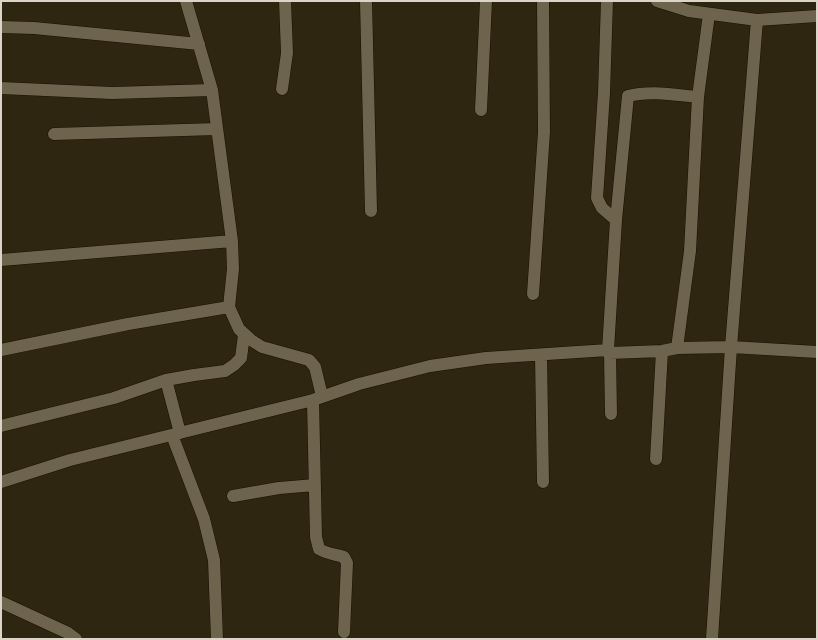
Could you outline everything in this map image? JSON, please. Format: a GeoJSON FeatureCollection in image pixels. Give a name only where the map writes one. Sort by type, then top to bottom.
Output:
{"type":"FeatureCollection","features":[{"type":"Feature","properties":{"kind":"street"},"geometry":{"type":"LineString","coordinates":[[186,1],[212,90],[232,241],[233,269],[229,307],[239,329],[244,335],[262,347],[309,360],[315,367],[317,398],[315,485],[316,537],[319,549],[325,553],[344,557],[347,562],[344,632]]}},
{"type":"Feature","properties":{"kind":"street"},"geometry":{"type":"LineString","coordinates":[[282,89],[287,53],[285,1]]}},
{"type":"Feature","properties":{"kind":"street"},"geometry":{"type":"LineString","coordinates":[[366,1],[371,210]]}},
{"type":"Feature","properties":{"kind":"street"},"geometry":{"type":"LineString","coordinates":[[481,110],[486,1]]}},
{"type":"Feature","properties":{"kind":"street"},"geometry":{"type":"LineString","coordinates":[[533,294],[544,132],[543,1]]}},
{"type":"Feature","properties":{"kind":"street"},"geometry":{"type":"LineString","coordinates":[[607,1],[604,93],[597,198],[602,208],[616,220]]}},
{"type":"Feature","properties":{"kind":"street"},"geometry":{"type":"LineString","coordinates":[[657,1],[689,11],[756,20],[817,16]]}},
{"type":"Feature","properties":{"kind":"street"},"geometry":{"type":"LineString","coordinates":[[677,348],[690,251],[698,97],[709,14]]}},
{"type":"Feature","properties":{"kind":"street"},"geometry":{"type":"LineString","coordinates":[[712,639],[731,347],[756,20]]}},
{"type":"Feature","properties":{"kind":"street"},"geometry":{"type":"LineString","coordinates":[[1,27],[34,28],[199,44]]}},
{"type":"Feature","properties":{"kind":"street"},"geometry":{"type":"LineString","coordinates":[[1,88],[112,93],[212,90]]}},
{"type":"Feature","properties":{"kind":"street"},"geometry":{"type":"LineString","coordinates":[[611,414],[609,352],[616,220],[628,96],[636,94],[653,94],[698,97]]}},
{"type":"Feature","properties":{"kind":"street"},"geometry":{"type":"LineString","coordinates":[[54,134],[216,129]]}},
{"type":"Feature","properties":{"kind":"street"},"geometry":{"type":"LineString","coordinates":[[1,260],[232,241]]}},
{"type":"Feature","properties":{"kind":"street"},"geometry":{"type":"LineString","coordinates":[[1,350],[128,324],[229,307]]}},
{"type":"Feature","properties":{"kind":"street"},"geometry":{"type":"LineString","coordinates":[[1,426],[114,398],[166,380],[225,371],[241,358],[244,335]]}},
{"type":"Feature","properties":{"kind":"street"},"geometry":{"type":"LineString","coordinates":[[1,482],[70,460],[317,398],[359,384],[430,366],[486,358],[662,351],[677,348],[731,347],[817,352]]}},
{"type":"Feature","properties":{"kind":"street"},"geometry":{"type":"LineString","coordinates":[[656,459],[662,351]]}},
{"type":"Feature","properties":{"kind":"street"},"geometry":{"type":"LineString","coordinates":[[541,355],[543,482]]}},
{"type":"Feature","properties":{"kind":"street"},"geometry":{"type":"LineString","coordinates":[[166,380],[176,434],[204,519],[214,560],[217,639]]}},
{"type":"Feature","properties":{"kind":"street"},"geometry":{"type":"LineString","coordinates":[[233,496],[279,488],[315,485]]}},
{"type":"Feature","properties":{"kind":"street"},"geometry":{"type":"LineString","coordinates":[[1,602],[68,633],[76,639]]}}]}
